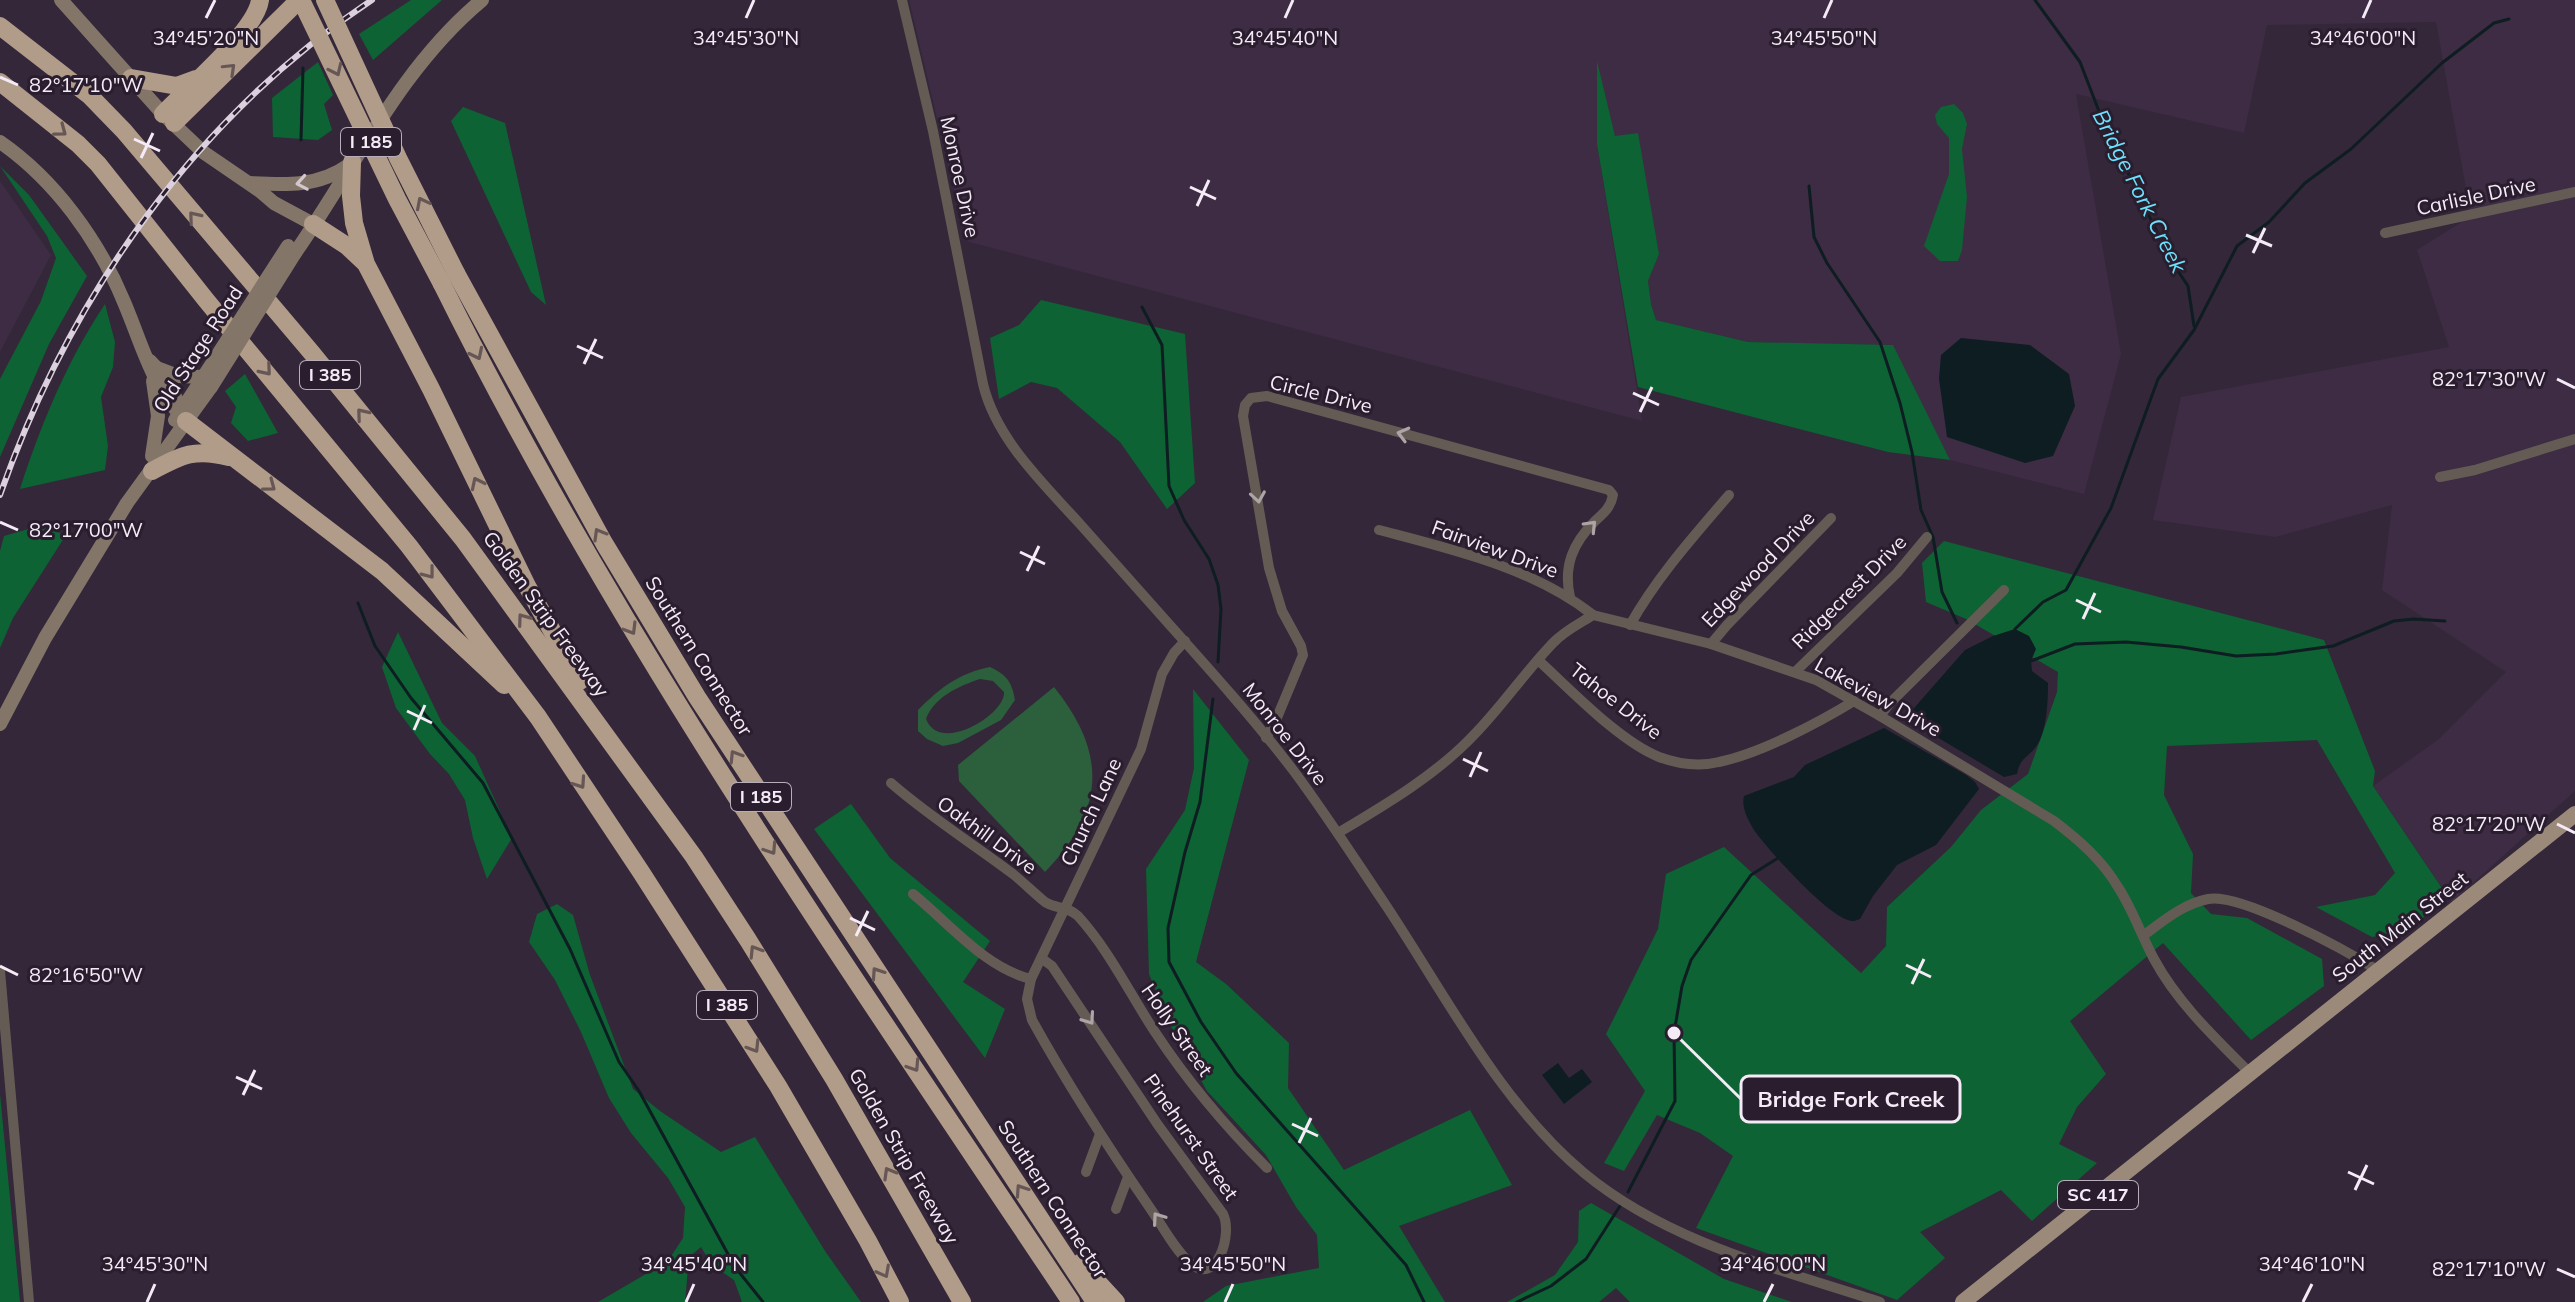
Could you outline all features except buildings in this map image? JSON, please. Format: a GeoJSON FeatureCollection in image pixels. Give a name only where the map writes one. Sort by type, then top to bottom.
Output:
{"type":"FeatureCollection","features":[{"type":"Feature","properties":{"kind":"highway"},"geometry":{"type":"LineString","coordinates":[[169,118],[198,78],[246,30],[259,11],[260,0]]}},
{"type":"Feature","properties":{"kind":"highway"},"geometry":{"type":"LineString","coordinates":[[169,118],[300,0]]}},
{"type":"Feature","properties":{"kind":"highway","name":"Southern Connector"},"geometry":{"type":"LineString","coordinates":[[300,0],[397,199],[449,278],[697,697],[1095,1302]]}},
{"type":"Feature","properties":{"kind":"highway","name":"Southern Connector"},"geometry":{"type":"LineString","coordinates":[[325,0],[398,158],[512,422],[654,667],[718,768],[1071,1302]]}},
{"type":"Feature","properties":{"kind":"highway","name":"Golden Strip Freeway"},"geometry":{"type":"LineString","coordinates":[[4,28],[90,96],[124,131],[311,352],[463,539],[694,857],[834,1079],[962,1298]]}},
{"type":"Feature","properties":{"kind":"highway"},"geometry":{"type":"LineString","coordinates":[[131,78],[177,86],[198,78]]}},
{"type":"Feature","properties":{"kind":"highway","name":"I 385"},"geometry":{"type":"LineString","coordinates":[[0,82],[78,144],[98,164],[374,502],[538,717],[770,1073],[900,1302]]}},
{"type":"Feature","properties":{"kind":"highway"},"geometry":{"type":"LineString","coordinates":[[352,162],[354,223],[366,264],[527,586],[617,750]]}},
{"type":"Feature","properties":{"kind":"highway"},"geometry":{"type":"LineString","coordinates":[[313,224],[347,246],[366,264]]}},
{"type":"Feature","properties":{"kind":"highway"},"geometry":{"type":"LineString","coordinates":[[183,418],[382,571],[538,717]]}},
{"type":"Feature","properties":{"kind":"highway"},"geometry":{"type":"LineString","coordinates":[[152,463],[206,450],[237,459]]}},
{"type":"Feature","properties":{"kind":"highway"},"geometry":{"type":"LineString","coordinates":[[1042,1222],[1116,1302]]}},
{"type":"Feature","properties":{"kind":"main road","name":"South Main Street"},"geometry":{"type":"LineString","coordinates":[[2249,1072],[2575,814]]}},
{"type":"Feature","properties":{"kind":"main road","name":"SC 417"},"geometry":{"type":"LineString","coordinates":[[1963,1302],[2249,1072]]}},
{"type":"Feature","properties":{"kind":"street","name":"Old Stage Road"},"geometry":{"type":"LineString","coordinates":[[0,724],[45,638],[127,503],[292,250],[313,224],[423,60],[482,0]]}},
{"type":"Feature","properties":{"kind":"street","name":"Monroe Drive"},"geometry":{"type":"LineString","coordinates":[[902,0],[931,122],[981,377],[989,406],[1004,434],[1266,738],[1338,833],[1497,1077],[1537,1127],[1583,1172],[1635,1208],[1689,1236],[1765,1265],[1880,1302]]}},
{"type":"Feature","properties":{"kind":"street"},"geometry":{"type":"LineString","coordinates":[[65,5],[169,118],[213,160],[254,187],[272,191],[289,201],[313,224]]}},
{"type":"Feature","properties":{"kind":"street"},"geometry":{"type":"LineString","coordinates":[[0,142],[41,178],[88,235],[114,279],[144,355],[154,370],[166,378],[183,418]]}},
{"type":"Feature","properties":{"kind":"street"},"geometry":{"type":"LineString","coordinates":[[254,187],[294,185],[327,176],[352,162]]}},
{"type":"Feature","properties":{"kind":"street","name":"Carlisle Drive"},"geometry":{"type":"LineString","coordinates":[[2385,233],[2485,214],[2575,192]]}},
{"type":"Feature","properties":{"kind":"street"},"geometry":{"type":"LineString","coordinates":[[154,370],[206,380]]}},
{"type":"Feature","properties":{"kind":"street"},"geometry":{"type":"LineString","coordinates":[[152,463],[158,416],[154,370]]}},
{"type":"Feature","properties":{"kind":"street","name":"Circle Drive"},"geometry":{"type":"LineString","coordinates":[[1266,738],[1301,664],[1303,650],[1282,611],[1269,568],[1243,416],[1245,405],[1256,396],[1267,396],[1609,490],[1613,495],[1608,509],[1572,550],[1567,572],[1570,597]]}},
{"type":"Feature","properties":{"kind":"street"},"geometry":{"type":"LineString","coordinates":[[2440,477],[2475,470],[2575,439]]}},
{"type":"Feature","properties":{"kind":"street"},"geometry":{"type":"LineString","coordinates":[[1630,625],[1675,559],[1729,495]]}},
{"type":"Feature","properties":{"kind":"street","name":"Edgewood Drive"},"geometry":{"type":"LineString","coordinates":[[1711,644],[1831,518]]}},
{"type":"Feature","properties":{"kind":"street","name":"Fairview Drive"},"geometry":{"type":"LineString","coordinates":[[1379,530],[1479,559],[1570,597],[1593,615]]}},
{"type":"Feature","properties":{"kind":"street","name":"Ridgecrest Drive"},"geometry":{"type":"LineString","coordinates":[[1795,672],[1897,573],[1927,537]]}},
{"type":"Feature","properties":{"kind":"street"},"geometry":{"type":"LineString","coordinates":[[1880,716],[2004,590]]}},
{"type":"Feature","properties":{"kind":"street"},"geometry":{"type":"LineString","coordinates":[[1338,833],[1375,811],[1454,754],[1568,630],[1593,615]]}},
{"type":"Feature","properties":{"kind":"street","name":"Lakeview Drive"},"geometry":{"type":"LineString","coordinates":[[1593,615],[1711,644],[1832,687],[2036,808],[2073,835],[2106,869],[2119,888],[2154,959],[2175,991],[2249,1072]]}},
{"type":"Feature","properties":{"kind":"street","name":"Church Lane"},"geometry":{"type":"LineString","coordinates":[[1027,999],[1031,979],[1141,749],[1162,674],[1185,641]]}},
{"type":"Feature","properties":{"kind":"street","name":"Tahoe Drive"},"geometry":{"type":"LineString","coordinates":[[1538,660],[1636,744],[1660,757],[1692,765],[1738,757],[1854,701]]}},
{"type":"Feature","properties":{"kind":"street","name":"Oakhill Drive"},"geometry":{"type":"LineString","coordinates":[[891,783],[927,814],[1012,874],[1045,902],[1065,908]]}},
{"type":"Feature","properties":{"kind":"street"},"geometry":{"type":"LineString","coordinates":[[913,894],[974,949],[1014,974],[1031,979]]}},
{"type":"Feature","properties":{"kind":"street"},"geometry":{"type":"LineString","coordinates":[[2144,935],[2197,902],[2209,898],[2227,899],[2288,923],[2356,956],[2377,970]]}},
{"type":"Feature","properties":{"kind":"street","name":"Holly Street"},"geometry":{"type":"LineString","coordinates":[[1065,908],[1077,916],[1105,953],[1156,1035],[1204,1100],[1267,1168]]}},
{"type":"Feature","properties":{"kind":"street","name":"Pinehurst Street"},"geometry":{"type":"LineString","coordinates":[[1027,999],[1032,1020],[1128,1177],[1190,1263],[1199,1267],[1214,1264],[1227,1238],[1223,1214],[1158,1125],[1052,966],[1041,958]]}},
{"type":"Feature","properties":{"kind":"street"},"geometry":{"type":"LineString","coordinates":[[0,971],[29,1302]]}},
{"type":"Feature","properties":{"kind":"street"},"geometry":{"type":"LineString","coordinates":[[1086,1172],[1100,1134]]}},
{"type":"Feature","properties":{"kind":"street"},"geometry":{"type":"LineString","coordinates":[[1116,1209],[1128,1177]]}},
{"type":"Feature","properties":{"kind":"shaded area"},"geometry":{"type":"Polygon","coordinates":[[[909,0],[2575,0],[2575,791],[2452,902],[2373,786],[2439,739],[2506,672],[2382,590],[2392,505],[2275,537],[2153,520],[2181,397],[2449,347],[2417,250],[2471,216],[2436,22],[2267,25],[2244,133],[2076,94],[2121,354],[2084,494],[1950,460],[1892,345],[1748,342],[1656,320],[1648,281],[1659,254],[1637,133],[1597,144],[1642,421],[966,241],[909,0]]]}},
{"type":"Feature","properties":{"kind":"shaded area"},"geometry":{"type":"Polygon","coordinates":[[[0,181],[51,255],[0,352],[0,181]]]}},
{"type":"Feature","properties":{"kind":"shaded area"},"geometry":{"type":"Polygon","coordinates":[[[1961,338],[2030,345],[2069,374],[2075,406],[2053,456],[2025,463],[1947,437],[1939,379],[1941,355],[1961,338]]]}},
{"type":"Feature","properties":{"kind":"shaded area"},"geometry":{"type":"Polygon","coordinates":[[[2015,629],[2029,636],[2036,649],[2031,661],[2032,671],[2048,683],[2047,705],[2039,742],[2017,774],[2004,777],[1915,724],[1908,715],[1965,650],[2015,629]]]}},
{"type":"Feature","properties":{"kind":"shaded area"},"geometry":{"type":"Polygon","coordinates":[[[1884,728],[1966,775],[1979,789],[1936,845],[1897,865],[1860,919],[1852,921],[1826,906],[1772,852],[1749,822],[1743,800],[1744,796],[1794,777],[1805,765],[1884,728]]]}},
{"type":"Feature","properties":{"kind":"shaded area"},"geometry":{"type":"Polygon","coordinates":[[[1558,1063],[1569,1078],[1582,1069],[1592,1082],[1564,1104],[1542,1075],[1558,1063]]]}},
{"type":"Feature","properties":{"kind":"green space"},"geometry":{"type":"Polygon","coordinates":[[[411,0],[442,0],[373,60],[359,34],[411,0]]]}},
{"type":"Feature","properties":{"kind":"green space"},"geometry":{"type":"Polygon","coordinates":[[[1597,61],[1615,136],[1638,133],[1659,254],[1648,281],[1656,320],[1748,342],[1893,345],[1950,460],[1888,452],[1638,387],[1597,144],[1597,61]]]}},
{"type":"Feature","properties":{"kind":"green space"},"geometry":{"type":"Polygon","coordinates":[[[318,62],[333,95],[324,104],[332,130],[318,140],[273,137],[272,98],[318,62]]]}},
{"type":"Feature","properties":{"kind":"green space"},"geometry":{"type":"Polygon","coordinates":[[[1954,104],[1963,113],[1967,124],[1962,149],[1967,197],[1962,250],[1958,261],[1940,261],[1924,246],[1949,174],[1949,138],[1937,124],[1935,115],[1941,107],[1954,104]]]}},
{"type":"Feature","properties":{"kind":"green space"},"geometry":{"type":"Polygon","coordinates":[[[463,107],[505,123],[546,305],[531,292],[451,121],[463,107]]]}},
{"type":"Feature","properties":{"kind":"green space"},"geometry":{"type":"Polygon","coordinates":[[[0,166],[29,195],[87,276],[49,344],[0,457],[0,379],[41,301],[56,258],[47,236],[0,166]]]}},
{"type":"Feature","properties":{"kind":"green space"},"geometry":{"type":"Polygon","coordinates":[[[1041,300],[1185,334],[1195,483],[1167,509],[1120,442],[1057,388],[1031,382],[999,399],[990,338],[1019,325],[1041,300]]]}},
{"type":"Feature","properties":{"kind":"green space"},"geometry":{"type":"Polygon","coordinates":[[[105,304],[115,342],[113,367],[101,397],[108,446],[105,470],[20,489],[56,394],[105,304]]]}},
{"type":"Feature","properties":{"kind":"green space"},"geometry":{"type":"Polygon","coordinates":[[[245,374],[278,433],[248,441],[231,423],[236,407],[225,391],[245,374]]]}},
{"type":"Feature","properties":{"kind":"green space"},"geometry":{"type":"Polygon","coordinates":[[[39,526],[66,535],[13,618],[0,648],[0,551],[4,536],[39,526]]]}},
{"type":"Feature","properties":{"kind":"green space"},"geometry":{"type":"Polygon","coordinates":[[[1944,541],[2324,640],[2375,771],[2373,786],[2448,897],[2407,931],[2372,937],[2316,907],[2375,895],[2395,873],[2317,740],[2167,746],[2164,795],[2193,854],[2191,893],[2211,914],[2247,918],[2322,959],[2324,986],[2251,1040],[2163,943],[2070,1021],[2106,1074],[2077,1107],[2059,1144],[2097,1163],[2032,1221],[2001,1190],[1920,1232],[1945,1258],[1897,1300],[1696,1228],[1733,1156],[1700,1133],[1657,1115],[1624,1171],[1604,1163],[1645,1091],[1606,1034],[1658,929],[1666,874],[1724,847],[1861,973],[1886,946],[1887,907],[1951,847],[1981,810],[2028,774],[2057,692],[2058,672],[1966,619],[1926,602],[1922,563],[1944,541]]]}},
{"type":"Feature","properties":{"kind":"green space"},"geometry":{"type":"Polygon","coordinates":[[[398,632],[442,723],[475,756],[512,838],[487,879],[473,838],[465,800],[449,774],[396,708],[382,667],[398,632]]]}},
{"type":"Feature","properties":{"kind":"green space"},"geometry":{"type":"Polygon","coordinates":[[[990,667],[1005,676],[1015,700],[1001,720],[958,743],[943,746],[918,731],[918,710],[934,695],[969,673],[990,667]],[[980,679],[956,689],[935,704],[926,719],[933,729],[944,733],[957,732],[984,720],[1002,701],[1004,692],[993,681],[980,679]]]}},
{"type":"Feature","properties":{"kind":"green space"},"geometry":{"type":"Polygon","coordinates":[[[1054,687],[1084,735],[1091,759],[1092,781],[1088,804],[1079,826],[1065,849],[1045,872],[959,781],[958,765],[1054,687]]]}},
{"type":"Feature","properties":{"kind":"green space"},"geometry":{"type":"Polygon","coordinates":[[[1193,689],[1249,760],[1196,962],[1226,984],[1289,1043],[1288,1088],[1344,1170],[1470,1110],[1512,1185],[1399,1226],[1445,1302],[1203,1302],[1226,1286],[1319,1268],[1317,1235],[1296,1207],[1266,1155],[1207,1091],[1170,1025],[1149,974],[1146,869],[1185,810],[1194,768],[1193,689]]]}},
{"type":"Feature","properties":{"kind":"green space"},"geometry":{"type":"Polygon","coordinates":[[[851,804],[890,858],[990,941],[963,982],[1005,1009],[985,1058],[814,829],[851,804]]]}},
{"type":"Feature","properties":{"kind":"green space"},"geometry":{"type":"Polygon","coordinates":[[[557,904],[573,915],[590,975],[633,1089],[721,1152],[755,1137],[825,1251],[861,1302],[742,1302],[734,1280],[712,1265],[701,1247],[689,1257],[685,1302],[598,1302],[668,1261],[683,1238],[685,1207],[668,1178],[631,1133],[609,1098],[555,980],[529,942],[537,914],[557,904]]]}},
{"type":"Feature","properties":{"kind":"green space"},"geometry":{"type":"Polygon","coordinates":[[[0,1094],[20,1302],[0,1302],[0,1094]]]}},
{"type":"Feature","properties":{"kind":"green space"},"geometry":{"type":"Polygon","coordinates":[[[1591,1203],[1724,1279],[1792,1302],[1630,1302],[1616,1288],[1599,1302],[1507,1302],[1555,1275],[1578,1242],[1579,1211],[1591,1203]]]}},
{"type":"Feature","properties":{"kind":"waterway","name":"Bridge Fork Creek"},"geometry":{"type":"LineString","coordinates":[[2035,0],[2080,62],[2102,119],[2170,259],[2188,286],[2194,326]]}},
{"type":"Feature","properties":{"kind":"waterway"},"geometry":{"type":"LineString","coordinates":[[2015,629],[2043,602],[2066,590],[2111,508],[2158,379],[2194,330],[2237,246],[2269,222],[2305,183],[2351,149],[2442,63],[2494,23],[2509,19]]}},
{"type":"Feature","properties":{"kind":"waterway"},"geometry":{"type":"LineString","coordinates":[[301,140],[303,68]]}},
{"type":"Feature","properties":{"kind":"waterway"},"geometry":{"type":"LineString","coordinates":[[1809,186],[1814,237],[1827,263],[1880,342],[1900,403],[1921,510],[1933,537],[1942,592],[1957,623]]}},
{"type":"Feature","properties":{"kind":"waterway"},"geometry":{"type":"LineString","coordinates":[[1142,307],[1162,345],[1169,486],[1184,520],[1209,559],[1218,585],[1221,609],[1218,662]]}},
{"type":"Feature","properties":{"kind":"waterway"},"geometry":{"type":"LineString","coordinates":[[358,603],[375,646],[411,698],[483,783],[570,949],[619,1062],[639,1091],[735,1267],[763,1302]]}},
{"type":"Feature","properties":{"kind":"waterway"},"geometry":{"type":"LineString","coordinates":[[2031,661],[2075,644],[2126,642],[2236,656],[2276,654],[2333,646],[2394,621],[2445,621]]}},
{"type":"Feature","properties":{"kind":"waterway"},"geometry":{"type":"LineString","coordinates":[[1213,699],[1200,802],[1168,928],[1169,962],[1201,1022],[1236,1073],[1406,1265],[1424,1302]]}},
{"type":"Feature","properties":{"kind":"waterway","name":"Bridge Fork Creek"},"geometry":{"type":"LineString","coordinates":[[1628,1192],[1675,1101],[1674,1033],[1682,986],[1691,960],[1751,875],[1778,858]]}},
{"type":"Feature","properties":{"kind":"waterway","name":"Bridge Fork Creek"},"geometry":{"type":"LineString","coordinates":[[1517,1302],[1551,1286],[1586,1259],[1620,1206]]}},
{"type":"Feature","properties":{"kind":"railway"},"geometry":{"type":"LineString","coordinates":[[0,495],[62,351],[102,282],[146,217],[195,156],[249,99],[308,46],[372,0]]}},
{"type":"Feature","properties":{"kind":"place","name":"Bridge Fork Creek"},"geometry":{"type":"Point","coordinates":[1674,1033]}}]}
